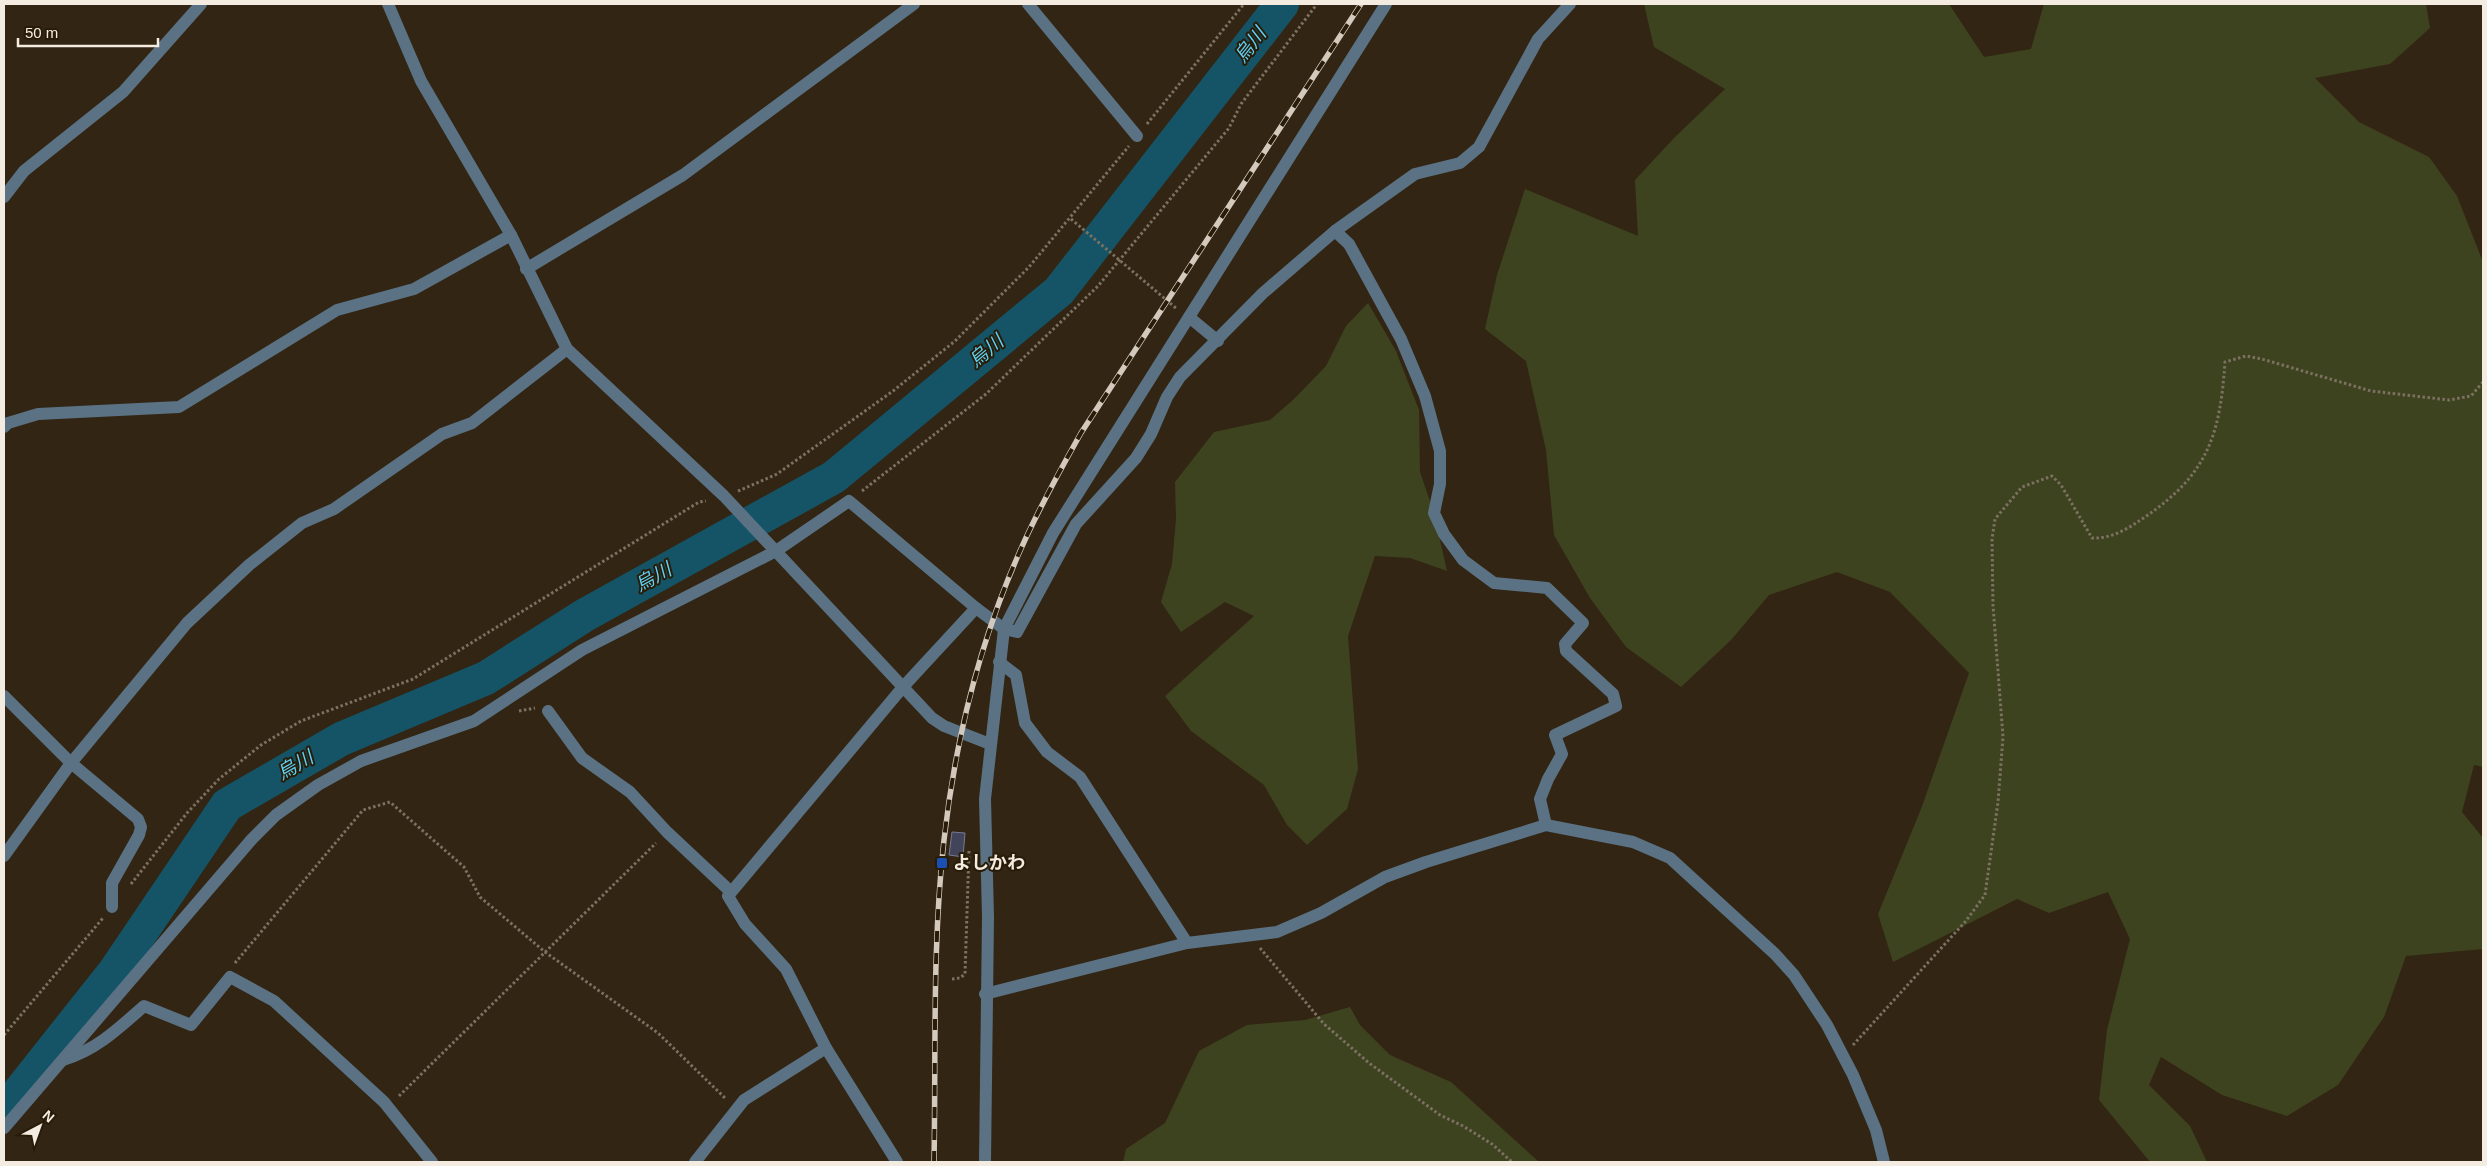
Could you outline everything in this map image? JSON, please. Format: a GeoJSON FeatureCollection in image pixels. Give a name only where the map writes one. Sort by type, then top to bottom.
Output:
{"type":"FeatureCollection","features":[{"type":"Feature","properties":{"kind":"street"},"geometry":{"type":"LineString","coordinates":[[4,197],[24,171],[123,92],[201,4]]}},
{"type":"Feature","properties":{"kind":"street"},"geometry":{"type":"LineString","coordinates":[[388,4],[421,81],[511,235],[526,269],[567,349],[726,499],[932,718],[944,726],[990,744]]}},
{"type":"Feature","properties":{"kind":"street"},"geometry":{"type":"LineString","coordinates":[[526,269],[683,175],[914,4]]}},
{"type":"Feature","properties":{"kind":"street"},"geometry":{"type":"LineString","coordinates":[[1028,4],[1137,136]]}},
{"type":"Feature","properties":{"kind":"street"},"geometry":{"type":"LineString","coordinates":[[985,1162],[985,994],[988,917],[985,799],[1004,629],[1053,533],[1386,4]]}},
{"type":"Feature","properties":{"kind":"street"},"geometry":{"type":"LineString","coordinates":[[4,1128],[252,839],[276,815],[318,785],[361,761],[474,721],[582,650],[774,548],[849,501],[976,608],[1004,629],[1017,632],[1076,524],[1136,458],[1151,434],[1166,397],[1180,378],[1263,292],[1335,232],[1415,174],[1460,163],[1479,147],[1538,40],[1570,4]]}},
{"type":"Feature","properties":{"kind":"street"},"geometry":{"type":"LineString","coordinates":[[1335,232],[1349,244],[1397,331],[1425,396],[1440,451],[1440,484],[1434,513],[1444,534],[1463,560],[1494,583],[1548,588],[1583,623],[1565,644],[1566,651],[1613,694],[1616,706],[1554,736],[1562,754],[1548,779],[1540,799],[1546,825]]}},
{"type":"Feature","properties":{"kind":"street"},"geometry":{"type":"LineString","coordinates":[[4,427],[8,423],[38,414],[179,407],[337,310],[414,289],[511,235]]}},
{"type":"Feature","properties":{"kind":"street"},"geometry":{"type":"LineString","coordinates":[[1189,317],[1218,340]]}},
{"type":"Feature","properties":{"kind":"street"},"geometry":{"type":"LineString","coordinates":[[4,856],[71,763],[188,624],[249,566],[302,523],[334,510],[442,434],[472,423],[567,349]]}},
{"type":"Feature","properties":{"kind":"street"},"geometry":{"type":"LineString","coordinates":[[896,1162],[826,1048],[786,969],[745,924],[728,896],[903,687],[976,608]]}},
{"type":"Feature","properties":{"kind":"street"},"geometry":{"type":"LineString","coordinates":[[999,662],[1016,675],[1025,723],[1047,752],[1080,777],[1187,943]]}},
{"type":"Feature","properties":{"kind":"street"},"geometry":{"type":"LineString","coordinates":[[4,696],[71,763],[138,819],[141,827],[112,883],[112,908]]}},
{"type":"Feature","properties":{"kind":"street"},"geometry":{"type":"LineString","coordinates":[[548,711],[582,758],[630,792],[667,832],[731,892]]}},
{"type":"Feature","properties":{"kind":"street"},"geometry":{"type":"LineString","coordinates":[[985,994],[1187,943],[1277,932],[1322,913],[1385,877],[1426,862],[1546,825],[1633,842],[1670,858],[1775,954],[1794,975],[1827,1025],[1876,1130],[1884,1162]]}},
{"type":"Feature","properties":{"kind":"street"},"geometry":{"type":"LineString","coordinates":[[63,1060],[84,1054],[107,1039],[144,1006],[191,1025],[230,977],[274,1001],[388,1107],[432,1162]]}},
{"type":"Feature","properties":{"kind":"street"},"geometry":{"type":"LineString","coordinates":[[696,1162],[744,1100],[826,1048]]}},
{"type":"Feature","properties":{"kind":"path"},"geometry":{"type":"LineString","coordinates":[[4,1035],[112,908],[193,806],[218,778],[261,745],[301,721],[413,679],[698,502],[726,499],[777,474],[893,391],[969,328],[1029,267],[1071,219],[1244,4]]}},
{"type":"Feature","properties":{"kind":"path"},"geometry":{"type":"LineString","coordinates":[[849,501],[986,394],[1098,286],[1229,128],[1241,104],[1317,4]]}},
{"type":"Feature","properties":{"kind":"path"},"geometry":{"type":"LineString","coordinates":[[1071,219],[1179,311],[1189,317]]}},
{"type":"Feature","properties":{"kind":"path"},"geometry":{"type":"LineString","coordinates":[[1843,1057],[1966,922],[1984,895],[1998,802],[2003,737],[1993,605],[1992,539],[1996,519],[2022,487],[2052,476],[2061,485],[2092,538],[2102,538],[2124,531],[2170,501],[2202,464],[2218,423],[2225,362],[2246,356],[2371,391],[2449,400],[2471,396],[2483,382]]}},
{"type":"Feature","properties":{"kind":"path"},"geometry":{"type":"LineString","coordinates":[[230,977],[233,966],[364,810],[390,802],[464,867],[480,897],[545,952],[658,1032],[737,1109]]}},
{"type":"Feature","properties":{"kind":"path"},"geometry":{"type":"LineString","coordinates":[[388,1107],[667,832]]}},
{"type":"Feature","properties":{"kind":"path"},"geometry":{"type":"LineString","coordinates":[[952,979],[960,978],[965,974],[969,842]]}},
{"type":"Feature","properties":{"kind":"path"},"geometry":{"type":"LineString","coordinates":[[1250,936],[1324,1024],[1369,1063],[1440,1116],[1463,1126],[1492,1144],[1512,1162]]}},
{"type":"Feature","properties":{"kind":"green space"},"geometry":{"type":"Polygon","coordinates":[[[1644,4],[1949,4],[1984,57],[2031,49],[2044,4],[2426,4],[2430,28],[2390,64],[2315,78],[2359,122],[2429,157],[2457,196],[2483,262],[2483,767],[2474,765],[2462,812],[2483,838],[2483,949],[2406,956],[2384,1017],[2338,1085],[2287,1116],[2222,1095],[2161,1057],[2149,1085],[2190,1126],[2207,1162],[2150,1162],[2099,1100],[2107,1030],[2130,939],[2108,892],[2049,913],[2017,899],[1893,962],[1878,914],[1921,809],[1969,673],[1890,592],[1837,572],[1769,595],[1731,640],[1681,687],[1626,647],[1590,598],[1554,535],[1546,450],[1526,361],[1485,329],[1497,275],[1525,189],[1638,236],[1635,180],[1674,138],[1725,89],[1654,47],[1644,4]]]}},
{"type":"Feature","properties":{"kind":"green space"},"geometry":{"type":"Polygon","coordinates":[[[1368,303],[1396,351],[1419,410],[1420,472],[1434,513],[1447,571],[1410,558],[1375,556],[1348,636],[1358,769],[1347,809],[1307,845],[1287,825],[1264,785],[1191,731],[1165,696],[1254,616],[1225,602],[1181,632],[1161,602],[1172,564],[1176,519],[1175,482],[1214,432],[1270,420],[1293,400],[1326,366],[1346,326],[1368,303]]]}},
{"type":"Feature","properties":{"kind":"green space"},"geometry":{"type":"Polygon","coordinates":[[[1350,1007],[1360,1025],[1390,1055],[1451,1082],[1539,1162],[1123,1162],[1126,1149],[1165,1123],[1199,1051],[1247,1025],[1305,1020],[1350,1007]]]}},
{"type":"Feature","properties":{"kind":"building"},"geometry":{"type":"Polygon","coordinates":[[[952,832],[965,833],[963,857],[949,855],[952,832]]]}},
{"type":"Feature","properties":{"kind":"waterway","name":"烏川"},"geometry":{"type":"LineString","coordinates":[[4,1111],[115,971],[227,805],[341,739],[486,678],[585,615],[834,477],[1059,291],[1282,4]]}},
{"type":"Feature","properties":{"kind":"railway"},"geometry":{"type":"LineString","coordinates":[[934,1162],[936,961],[944,840],[962,729],[981,656],[993,620],[1034,521],[1081,433],[1361,4]]}},
{"type":"Feature","properties":{"kind":"place","name":"よしかわ"},"geometry":{"type":"Point","coordinates":[942,863]}}]}
